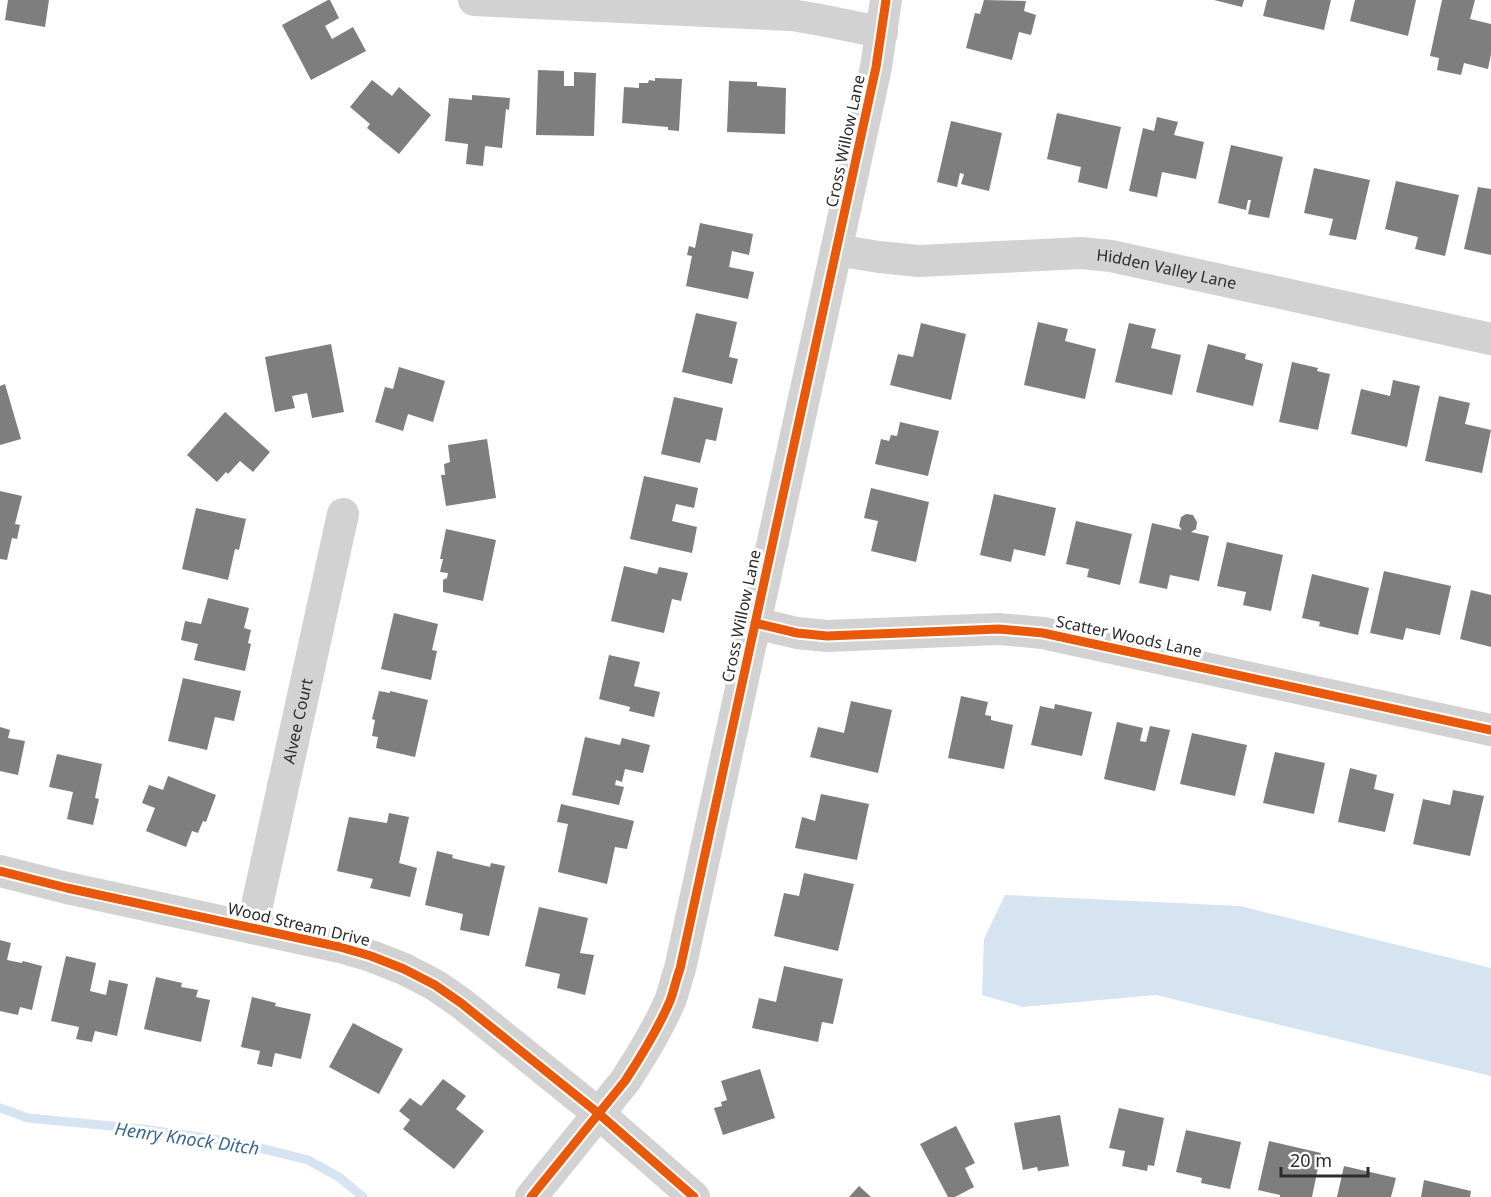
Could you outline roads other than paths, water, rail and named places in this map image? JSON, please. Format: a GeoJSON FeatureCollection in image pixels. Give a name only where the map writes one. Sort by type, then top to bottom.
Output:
{"type":"FeatureCollection","features":[{"type":"Feature","properties":{"kind":"street"},"geometry":{"type":"LineString","coordinates":[[474,0],[781,14],[809,17],[882,32]]}},
{"type":"Feature","properties":{"kind":"street","name":"Cross Willow Lane"},"geometry":{"type":"LineString","coordinates":[[531,1197],[625,1081],[660,1023],[670,1000],[682,957],[876,67],[886,0]]}},
{"type":"Feature","properties":{"kind":"street","name":"Hidden Valley Lane"},"geometry":{"type":"LineString","coordinates":[[836,250],[919,261],[1081,253],[1111,255],[1491,339]]}},
{"type":"Feature","properties":{"kind":"street","name":"Alvee Court"},"geometry":{"type":"LineString","coordinates":[[252,928],[343,514]]}},
{"type":"Feature","properties":{"kind":"street","name":"Scatter Woods Lane"},"geometry":{"type":"LineString","coordinates":[[755,623],[797,633],[826,636],[999,628],[1043,633],[1491,730]]}},
{"type":"Feature","properties":{"kind":"street","name":"Wood Stream Drive"},"geometry":{"type":"LineString","coordinates":[[0,871],[67,888],[340,947],[404,969],[435,985],[461,1004],[598,1113],[694,1197]]}},
{"type":"Feature","properties":{"kind":"water"},"geometry":{"type":"Polygon","coordinates":[[[1005,895],[1240,906],[1491,968],[1491,1076],[1156,995],[1023,1007],[982,995],[984,939],[1005,895]]]}},
{"type":"Feature","properties":{"kind":"waterway","name":"Henry Knock Ditch"},"geometry":{"type":"LineString","coordinates":[[0,1108],[28,1118],[143,1129],[240,1143],[308,1160],[339,1177],[363,1197]]}}]}
